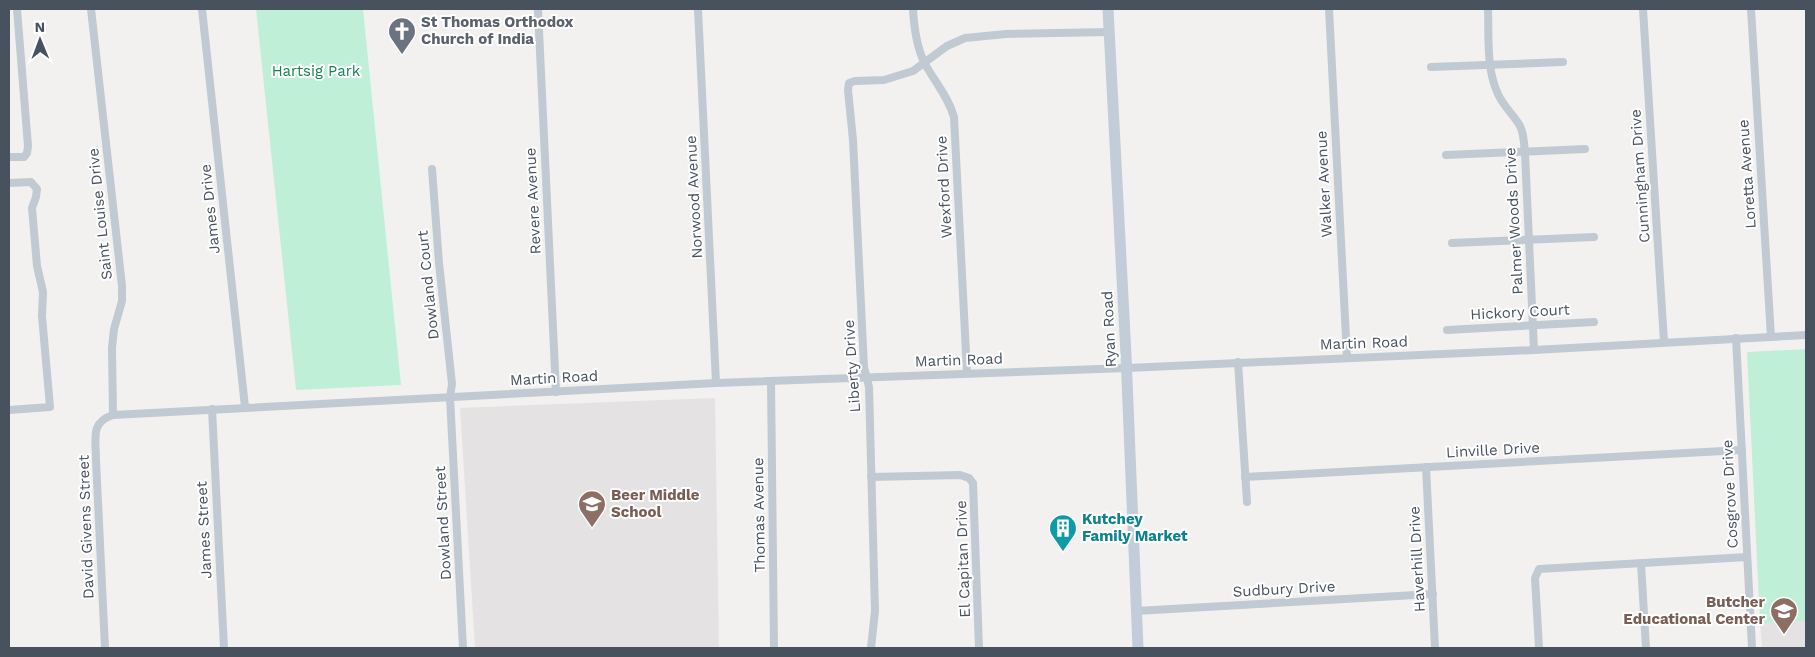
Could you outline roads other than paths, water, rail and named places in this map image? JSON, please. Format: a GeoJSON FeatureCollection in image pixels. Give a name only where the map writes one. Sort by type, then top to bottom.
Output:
{"type":"FeatureCollection","features":[{"type":"Feature","properties":{"kind":"main road","name":"Ryan Road"},"geometry":{"type":"LineString","coordinates":[[1108,9],[1138,648]]}},
{"type":"Feature","properties":{"kind":"street"},"geometry":{"type":"LineString","coordinates":[[9,158],[21,157],[26,149],[16,9]]}},
{"type":"Feature","properties":{"kind":"street","name":"Saint Louise Drive"},"geometry":{"type":"LineString","coordinates":[[91,9],[122,286],[122,301],[114,329],[112,348],[114,415]]}},
{"type":"Feature","properties":{"kind":"street","name":"James Drive"},"geometry":{"type":"LineString","coordinates":[[202,9],[245,407]]}},
{"type":"Feature","properties":{"kind":"street","name":"Revere Avenue"},"geometry":{"type":"LineString","coordinates":[[538,9],[556,392]]}},
{"type":"Feature","properties":{"kind":"street","name":"Norwood Avenue"},"geometry":{"type":"LineString","coordinates":[[698,9],[716,383]]}},
{"type":"Feature","properties":{"kind":"street","name":"Wexford Drive"},"geometry":{"type":"LineString","coordinates":[[913,9],[914,33],[924,62],[950,104],[954,118],[967,373]]}},
{"type":"Feature","properties":{"kind":"street","name":"Walker Avenue"},"geometry":{"type":"LineString","coordinates":[[1329,9],[1347,357]]}},
{"type":"Feature","properties":{"kind":"street","name":"Palmer Woods Drive"},"geometry":{"type":"LineString","coordinates":[[1488,9],[1491,65],[1498,93],[1519,125],[1523,135],[1534,350]]}},
{"type":"Feature","properties":{"kind":"street"},"geometry":{"type":"LineString","coordinates":[[1643,9],[1648,9]]}},
{"type":"Feature","properties":{"kind":"street","name":"Cunningham Drive"},"geometry":{"type":"LineString","coordinates":[[1643,9],[1664,342]]}},
{"type":"Feature","properties":{"kind":"street","name":"Loretta Avenue"},"geometry":{"type":"LineString","coordinates":[[1750,9],[1771,337]]}},
{"type":"Feature","properties":{"kind":"street"},"geometry":{"type":"LineString","coordinates":[[924,62],[947,46],[965,38],[1006,34],[1109,32]]}},
{"type":"Feature","properties":{"kind":"street","name":"Liberty Drive"},"geometry":{"type":"LineString","coordinates":[[871,648],[876,611],[869,387],[864,367],[853,140],[848,90],[849,83],[853,81],[884,80],[898,77],[913,71],[924,62]]}},
{"type":"Feature","properties":{"kind":"street"},"geometry":{"type":"LineString","coordinates":[[1431,67],[1563,62]]}},
{"type":"Feature","properties":{"kind":"street"},"geometry":{"type":"LineString","coordinates":[[1446,155],[1585,149]]}},
{"type":"Feature","properties":{"kind":"street","name":"Dowland Court"},"geometry":{"type":"LineString","coordinates":[[432,169],[439,263],[452,384],[450,397]]}},
{"type":"Feature","properties":{"kind":"street"},"geometry":{"type":"LineString","coordinates":[[9,183],[31,182],[37,188],[32,208],[37,266],[43,292],[42,316],[50,407],[9,410]]}},
{"type":"Feature","properties":{"kind":"street"},"geometry":{"type":"LineString","coordinates":[[1452,243],[1594,238]]}},
{"type":"Feature","properties":{"kind":"street","name":"Hickory Court"},"geometry":{"type":"LineString","coordinates":[[1447,330],[1594,322]]}},
{"type":"Feature","properties":{"kind":"street","name":"Martin Road"},"geometry":{"type":"LineString","coordinates":[[114,415],[716,383],[1126,368],[1534,350],[1806,335]]}},
{"type":"Feature","properties":{"kind":"street","name":"Cosgrove Drive"},"geometry":{"type":"LineString","coordinates":[[1736,338],[1752,648]]}},
{"type":"Feature","properties":{"kind":"street"},"geometry":{"type":"LineString","coordinates":[[1238,362],[1247,502]]}},
{"type":"Feature","properties":{"kind":"street","name":"Thomas Avenue"},"geometry":{"type":"LineString","coordinates":[[772,381],[774,648]]}},
{"type":"Feature","properties":{"kind":"street","name":"Dowland Street"},"geometry":{"type":"LineString","coordinates":[[450,397],[464,648]]}},
{"type":"Feature","properties":{"kind":"street","name":"James Street"},"geometry":{"type":"LineString","coordinates":[[212,409],[224,648]]}},
{"type":"Feature","properties":{"kind":"street","name":"David Givens Street"},"geometry":{"type":"LineString","coordinates":[[105,648],[96,430],[98,424],[105,418],[114,415]]}},
{"type":"Feature","properties":{"kind":"street","name":"Linville Drive"},"geometry":{"type":"LineString","coordinates":[[1245,477],[1742,450]]}},
{"type":"Feature","properties":{"kind":"street","name":"Haverhill Drive"},"geometry":{"type":"LineString","coordinates":[[1426,467],[1436,648]]}},
{"type":"Feature","properties":{"kind":"street","name":"El Capitan Drive"},"geometry":{"type":"LineString","coordinates":[[871,477],[960,475],[969,478],[974,483],[979,648]]}},
{"type":"Feature","properties":{"kind":"street"},"geometry":{"type":"LineString","coordinates":[[1539,648],[1535,578],[1536,572],[1543,568],[1747,557]]}},
{"type":"Feature","properties":{"kind":"street"},"geometry":{"type":"LineString","coordinates":[[1641,563],[1646,648]]}},
{"type":"Feature","properties":{"kind":"street","name":"Sudbury Drive"},"geometry":{"type":"LineString","coordinates":[[1136,610],[1432,594]]}},
{"type":"Feature","properties":{"kind":"place","name":"St Thomas Orthodox Church of India"},"geometry":{"type":"Point","coordinates":[402,55]}},
{"type":"Feature","properties":{"kind":"place","name":"Beer Middle School"},"geometry":{"type":"Point","coordinates":[592,528]}},
{"type":"Feature","properties":{"kind":"place","name":"Kutchey Family Market"},"geometry":{"type":"Point","coordinates":[1063,552]}},
{"type":"Feature","properties":{"kind":"place","name":"Butcher Educational Center"},"geometry":{"type":"Point","coordinates":[1784,635]}},
{"type":"Feature","properties":{"kind":"park label","name":"Hartsig Park"},"geometry":{"type":"Point","coordinates":[316,71]}}]}
